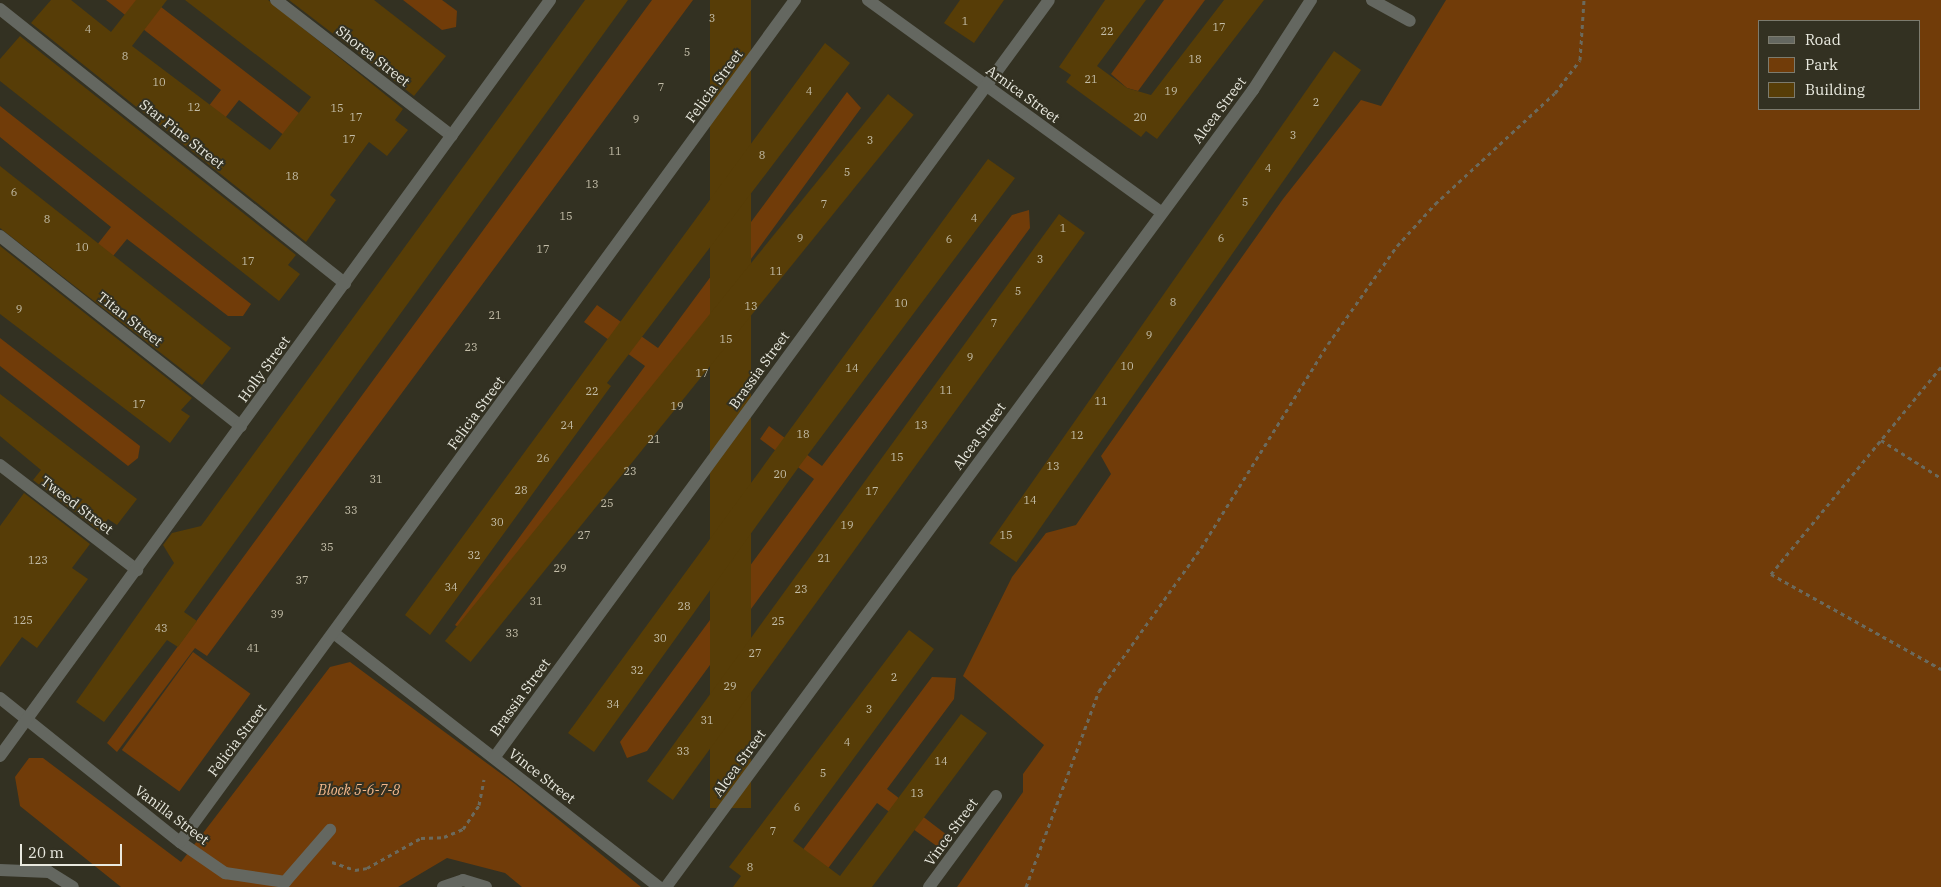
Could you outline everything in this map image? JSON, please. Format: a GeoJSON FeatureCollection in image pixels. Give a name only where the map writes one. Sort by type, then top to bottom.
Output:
{"type":"FeatureCollection","features":[{"type":"Feature","properties":{"kind":"street","name":"Shorea Street"},"geometry":{"type":"LineString","coordinates":[[276,0],[452,136]]}},
{"type":"Feature","properties":{"kind":"street","name":"Holly Street"},"geometry":{"type":"LineString","coordinates":[[0,756],[550,0]]}},
{"type":"Feature","properties":{"kind":"street","name":"Felicia Street"},"geometry":{"type":"LineString","coordinates":[[180,842],[335,634],[795,0]]}},
{"type":"Feature","properties":{"kind":"street","name":"Arnica Street"},"geometry":{"type":"LineString","coordinates":[[868,0],[1161,212]]}},
{"type":"Feature","properties":{"kind":"street","name":"Brassia Street"},"geometry":{"type":"LineString","coordinates":[[494,758],[984,84],[1049,0]]}},
{"type":"Feature","properties":{"kind":"street","name":"Alcea Street"},"geometry":{"type":"LineString","coordinates":[[666,887],[1161,212],[1253,90],[1311,0]]}},
{"type":"Feature","properties":{"kind":"street"},"geometry":{"type":"LineString","coordinates":[[1372,0],[1410,21]]}},
{"type":"Feature","properties":{"kind":"street","name":"Star Pine Street"},"geometry":{"type":"LineString","coordinates":[[0,9],[345,283]]}},
{"type":"Feature","properties":{"kind":"street","name":"Titan Street"},"geometry":{"type":"LineString","coordinates":[[0,236],[241,426]]}},
{"type":"Feature","properties":{"kind":"street","name":"Tweed Street"},"geometry":{"type":"LineString","coordinates":[[0,465],[137,570]]}},
{"type":"Feature","properties":{"kind":"street","name":"Vince Street"},"geometry":{"type":"LineString","coordinates":[[335,634],[659,887]]}},
{"type":"Feature","properties":{"kind":"street","name":"Vanilla Street"},"geometry":{"type":"LineString","coordinates":[[0,698],[180,842],[225,873],[262,881],[285,882],[330,830]]}},
{"type":"Feature","properties":{"kind":"street","name":"Vince Street"},"geometry":{"type":"LineString","coordinates":[[929,887],[996,796]]}},
{"type":"Feature","properties":{"kind":"street"},"geometry":{"type":"LineString","coordinates":[[0,870],[49,872],[73,887]]}},
{"type":"Feature","properties":{"kind":"street"},"geometry":{"type":"LineString","coordinates":[[443,887],[463,880],[486,887]]}},
{"type":"Feature","properties":{"kind":"path"},"geometry":{"type":"LineString","coordinates":[[1026,887],[1099,691],[1201,548],[1328,344],[1397,246],[1435,204],[1555,93],[1580,60],[1584,0]]}},
{"type":"Feature","properties":{"kind":"path"},"geometry":{"type":"LineString","coordinates":[[1941,367],[1771,574],[1941,669]]}},
{"type":"Feature","properties":{"kind":"path"},"geometry":{"type":"LineString","coordinates":[[1880,440],[1941,478]]}},
{"type":"Feature","properties":{"kind":"path"},"geometry":{"type":"LineString","coordinates":[[312,851],[355,870],[377,864],[421,838],[444,837],[464,829],[480,805],[480,787],[494,758]]}},
{"type":"Feature","properties":{"kind":"green space"},"geometry":{"type":"Polygon","coordinates":[[[106,0],[152,0],[355,156],[331,172],[239,100],[201,149],[185,137],[221,90],[106,0]]]}},
{"type":"Feature","properties":{"kind":"green space"},"geometry":{"type":"Polygon","coordinates":[[[403,0],[442,0],[457,11],[456,27],[442,30],[403,0]]]}},
{"type":"Feature","properties":{"kind":"green space"},"geometry":{"type":"Polygon","coordinates":[[[652,0],[693,0],[207,656],[195,648],[117,752],[107,743],[652,0]]]}},
{"type":"Feature","properties":{"kind":"green space"},"geometry":{"type":"Polygon","coordinates":[[[1164,0],[1205,0],[1138,91],[1127,88],[1111,74],[1164,0]]]}},
{"type":"Feature","properties":{"kind":"green space"},"geometry":{"type":"Polygon","coordinates":[[[1446,0],[1941,0],[1941,887],[957,887],[1023,792],[1023,774],[1044,745],[963,676],[1012,577],[1046,533],[1076,525],[1111,474],[1101,456],[1283,199],[1361,100],[1381,106],[1446,0]]]}},
{"type":"Feature","properties":{"kind":"green space"},"geometry":{"type":"Polygon","coordinates":[[[847,92],[861,108],[477,635],[468,634],[455,625],[645,366],[584,322],[597,305],[658,348],[847,92]]]}},
{"type":"Feature","properties":{"kind":"green space"},"geometry":{"type":"Polygon","coordinates":[[[0,106],[251,304],[243,316],[228,316],[127,239],[113,256],[76,272],[111,227],[0,137],[0,106]]]}},
{"type":"Feature","properties":{"kind":"green space"},"geometry":{"type":"Polygon","coordinates":[[[1029,210],[1030,228],[647,751],[627,758],[620,742],[814,479],[760,439],[769,426],[822,466],[1012,215],[1029,210]]]}},
{"type":"Feature","properties":{"kind":"green space"},"geometry":{"type":"Polygon","coordinates":[[[0,338],[140,446],[138,458],[128,466],[0,366],[0,338]]]}},
{"type":"Feature","properties":{"kind":"green space"},"geometry":{"type":"Polygon","coordinates":[[[193,652],[250,694],[179,792],[122,750],[193,652]]]}},
{"type":"Feature","properties":{"kind":"green space","name":"Block 5-6-7-8"},"geometry":{"type":"Polygon","coordinates":[[[350,662],[515,784],[641,887],[522,887],[505,873],[447,858],[398,887],[121,887],[20,806],[15,777],[29,758],[43,758],[181,862],[330,667],[350,662]]]}},
{"type":"Feature","properties":{"kind":"green space"},"geometry":{"type":"Polygon","coordinates":[[[932,677],[956,678],[954,699],[887,789],[947,835],[938,847],[877,803],[814,887],[775,887],[932,677]]]}},
{"type":"Feature","properties":{"kind":"building"},"geometry":{"type":"Polygon","coordinates":[[[51,0],[71,0],[111,32],[136,0],[167,0],[132,46],[270,150],[311,97],[185,0],[268,0],[403,109],[395,120],[408,130],[387,156],[369,142],[330,195],[336,200],[306,242],[31,23],[51,0]]]}},
{"type":"Feature","properties":{"kind":"building"},"geometry":{"type":"Polygon","coordinates":[[[289,0],[374,0],[446,56],[414,96],[289,0]]]}},
{"type":"Feature","properties":{"kind":"building"},"geometry":{"type":"Polygon","coordinates":[[[585,0],[628,0],[184,612],[197,621],[178,647],[167,640],[104,722],[76,702],[174,563],[163,545],[172,533],[201,526],[585,0]]]}},
{"type":"Feature","properties":{"kind":"building"},"geometry":{"type":"Polygon","coordinates":[[[710,0],[751,0],[751,808],[710,808],[710,0]]]}},
{"type":"Feature","properties":{"kind":"building"},"geometry":{"type":"Polygon","coordinates":[[[960,0],[1004,0],[974,43],[944,23],[960,0]]]}},
{"type":"Feature","properties":{"kind":"building"},"geometry":{"type":"Polygon","coordinates":[[[1105,0],[1146,0],[1097,66],[1127,88],[1151,95],[1224,0],[1264,0],[1157,139],[1146,131],[1141,137],[1066,82],[1071,75],[1059,67],[1105,0]]]}},
{"type":"Feature","properties":{"kind":"building"},"geometry":{"type":"Polygon","coordinates":[[[20,36],[296,255],[288,265],[300,274],[279,301],[0,81],[0,59],[20,36]]]}},
{"type":"Feature","properties":{"kind":"building"},"geometry":{"type":"Polygon","coordinates":[[[825,43],[850,63],[607,383],[611,386],[430,635],[405,615],[825,43]]]}},
{"type":"Feature","properties":{"kind":"building"},"geometry":{"type":"Polygon","coordinates":[[[1334,51],[1361,70],[1016,562],[989,543],[1334,51]]]}},
{"type":"Feature","properties":{"kind":"building"},"geometry":{"type":"Polygon","coordinates":[[[888,94],[914,115],[471,662],[445,641],[888,94]]]}},
{"type":"Feature","properties":{"kind":"building"},"geometry":{"type":"Polygon","coordinates":[[[988,159],[1015,178],[798,468],[594,752],[568,733],[988,159]]]}},
{"type":"Feature","properties":{"kind":"building"},"geometry":{"type":"Polygon","coordinates":[[[0,166],[231,348],[202,385],[0,228],[0,166]]]}},
{"type":"Feature","properties":{"kind":"building"},"geometry":{"type":"Polygon","coordinates":[[[1059,214],[1085,233],[673,800],[647,781],[1059,214]]]}},
{"type":"Feature","properties":{"kind":"building"},"geometry":{"type":"Polygon","coordinates":[[[0,246],[192,398],[181,410],[190,416],[170,443],[0,314],[0,246]]]}},
{"type":"Feature","properties":{"kind":"building"},"geometry":{"type":"Polygon","coordinates":[[[0,394],[137,499],[117,525],[108,519],[99,531],[33,480],[41,470],[0,436],[0,394]]]}},
{"type":"Feature","properties":{"kind":"building"},"geometry":{"type":"Polygon","coordinates":[[[24,493],[90,544],[72,568],[88,579],[37,648],[22,637],[0,667],[0,526],[24,493]]]}},
{"type":"Feature","properties":{"kind":"building"},"geometry":{"type":"Polygon","coordinates":[[[909,630],[934,649],[793,841],[840,876],[961,714],[987,733],[872,887],[733,887],[741,876],[729,867],[909,630]]]}}]}
